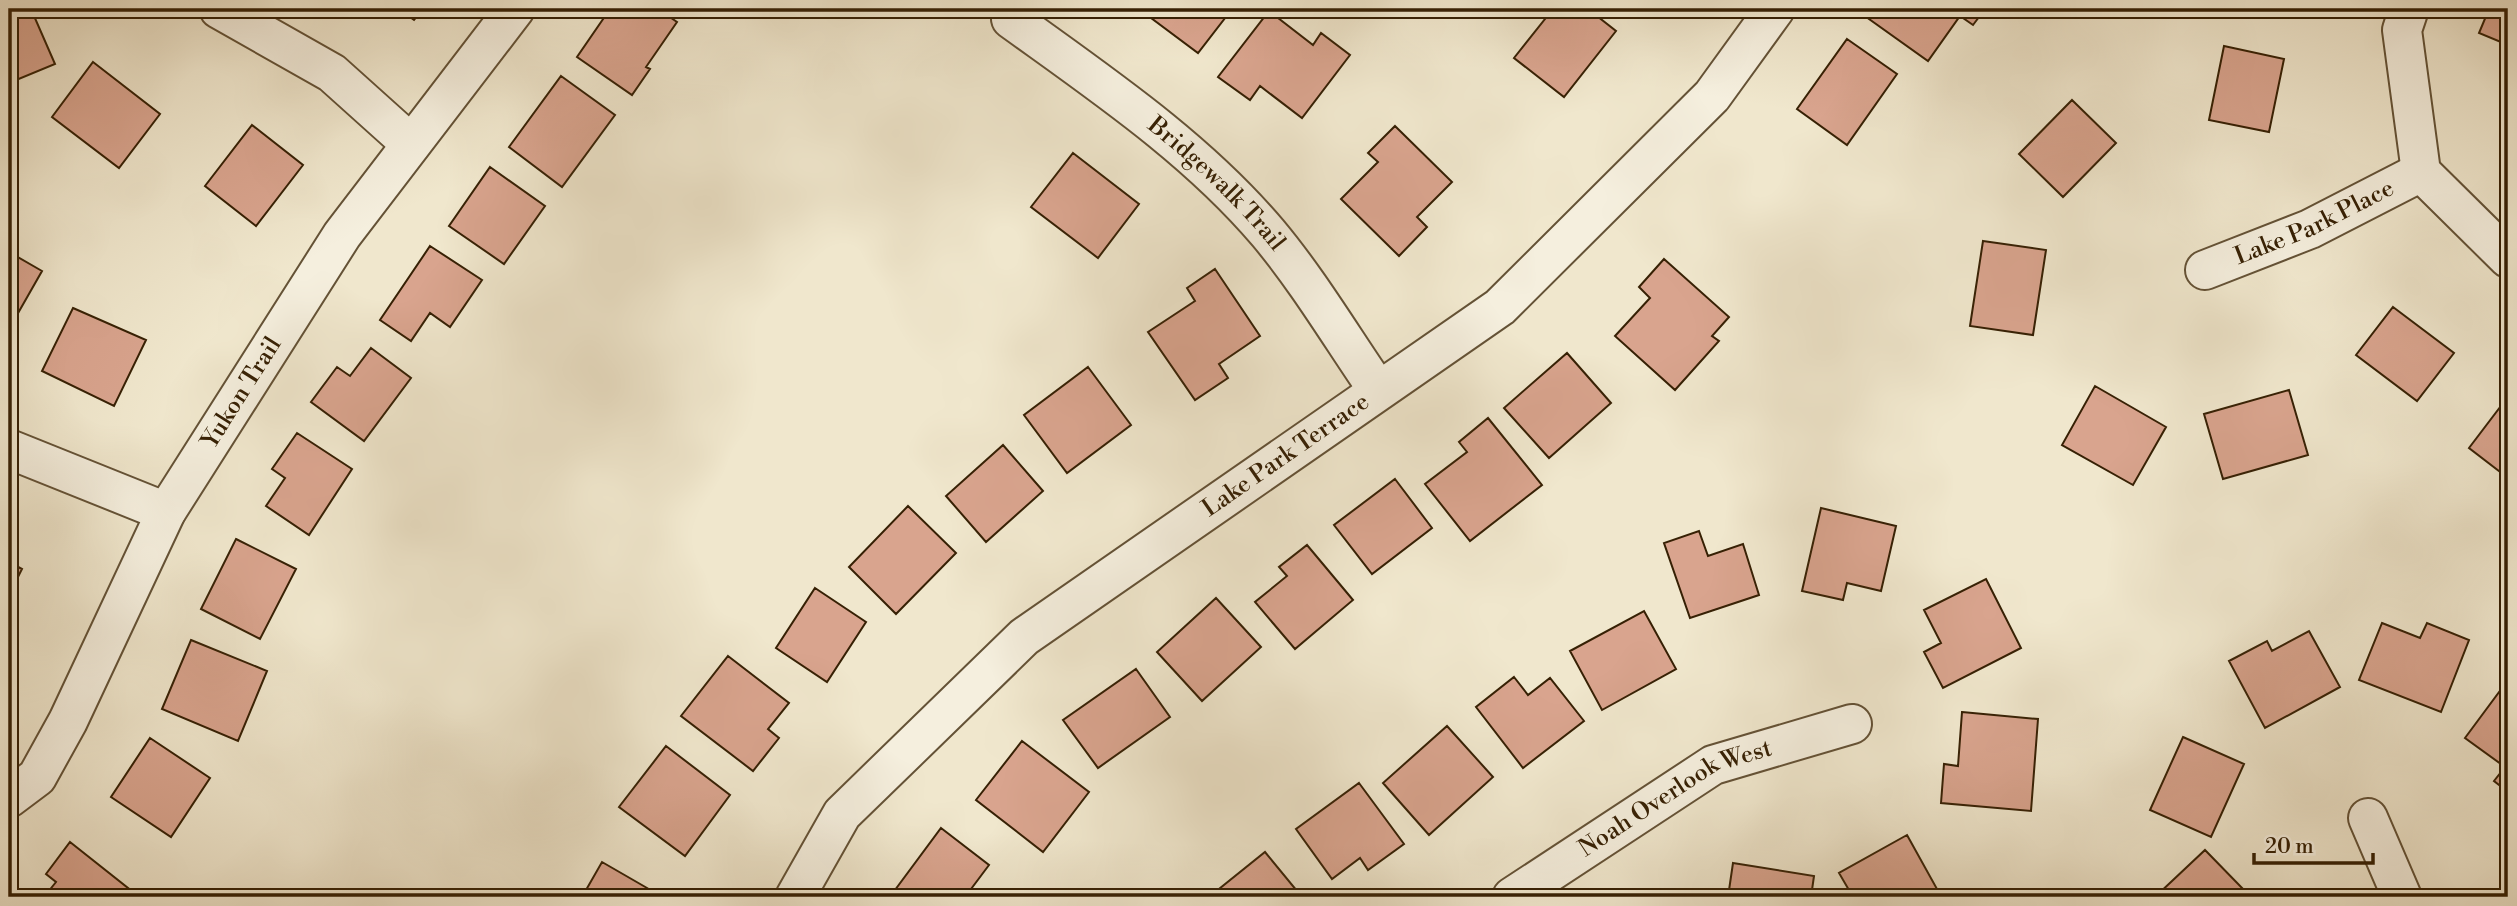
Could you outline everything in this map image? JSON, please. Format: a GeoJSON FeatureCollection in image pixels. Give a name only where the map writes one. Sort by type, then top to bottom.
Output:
{"type":"FeatureCollection","features":[{"type":"Feature","properties":{"kind":"street"},"geometry":{"type":"LineString","coordinates":[[219,9],[332,73],[411,145]]}},
{"type":"Feature","properties":{"kind":"street","name":"Yukon Trail"},"geometry":{"type":"LineString","coordinates":[[9,797],[37,778],[68,721],[166,512],[342,235],[515,9]]}},
{"type":"Feature","properties":{"kind":"street","name":"Lake Park Terrace"},"geometry":{"type":"LineString","coordinates":[[795,897],[842,814],[1024,637],[1500,307],[1712,96],[1776,9]]}},
{"type":"Feature","properties":{"kind":"street"},"geometry":{"type":"LineString","coordinates":[[2409,9],[2402,30],[2421,172],[2508,258]]}},
{"type":"Feature","properties":{"kind":"street","name":"Bridgewalk Trail"},"geometry":{"type":"LineString","coordinates":[[1011,19],[1157,127],[1214,176],[1269,234],[1378,390]]}},
{"type":"Feature","properties":{"kind":"street","name":"Lake Park Place"},"geometry":{"type":"LineString","coordinates":[[2205,270],[2310,229],[2421,172]]}},
{"type":"Feature","properties":{"kind":"street"},"geometry":{"type":"LineString","coordinates":[[9,449],[166,512]]}},
{"type":"Feature","properties":{"kind":"street","name":"Noah Overlook West"},"geometry":{"type":"LineString","coordinates":[[1512,897],[1713,765],[1852,724]]}},
{"type":"Feature","properties":{"kind":"street"},"geometry":{"type":"LineString","coordinates":[[2368,818],[2402,897]]}},
{"type":"Feature","properties":{"kind":"building"},"geometry":{"type":"Polygon","coordinates":[[[9,9],[31,9],[55,64],[9,83],[9,9]]]}},
{"type":"Feature","properties":{"kind":"building"},"geometry":{"type":"Polygon","coordinates":[[[399,9],[423,9],[414,20],[399,9]]]}},
{"type":"Feature","properties":{"kind":"building"},"geometry":{"type":"Polygon","coordinates":[[[610,9],[658,9],[677,22],[646,67],[650,69],[632,95],[577,57],[610,9]]]}},
{"type":"Feature","properties":{"kind":"building"},"geometry":{"type":"Polygon","coordinates":[[[1139,9],[1232,9],[1198,53],[1139,9]]]}},
{"type":"Feature","properties":{"kind":"building"},"geometry":{"type":"Polygon","coordinates":[[[1553,9],[1588,9],[1616,31],[1564,97],[1514,58],[1553,9]]]}},
{"type":"Feature","properties":{"kind":"building"},"geometry":{"type":"Polygon","coordinates":[[[1865,9],[1985,9],[1973,25],[1960,16],[1928,61],[1862,14],[1865,9]]]}},
{"type":"Feature","properties":{"kind":"building"},"geometry":{"type":"Polygon","coordinates":[[[2489,9],[2508,9],[2508,45],[2479,33],[2489,9]]]}},
{"type":"Feature","properties":{"kind":"building"},"geometry":{"type":"Polygon","coordinates":[[[1269,11],[1313,45],[1321,33],[1350,55],[1302,118],[1260,86],[1250,100],[1218,77],[1269,11]]]}},
{"type":"Feature","properties":{"kind":"building"},"geometry":{"type":"Polygon","coordinates":[[[1847,39],[1897,74],[1847,145],[1797,109],[1847,39]]]}},
{"type":"Feature","properties":{"kind":"building"},"geometry":{"type":"Polygon","coordinates":[[[2224,46],[2284,59],[2269,132],[2209,120],[2224,46]]]}},
{"type":"Feature","properties":{"kind":"building"},"geometry":{"type":"Polygon","coordinates":[[[93,62],[160,114],[119,168],[52,117],[93,62]]]}},
{"type":"Feature","properties":{"kind":"building"},"geometry":{"type":"Polygon","coordinates":[[[561,76],[615,115],[562,187],[509,147],[561,76]]]}},
{"type":"Feature","properties":{"kind":"building"},"geometry":{"type":"Polygon","coordinates":[[[2072,100],[2116,143],[2063,197],[2019,154],[2072,100]]]}},
{"type":"Feature","properties":{"kind":"building"},"geometry":{"type":"Polygon","coordinates":[[[252,125],[303,165],[256,226],[205,186],[252,125]]]}},
{"type":"Feature","properties":{"kind":"building"},"geometry":{"type":"Polygon","coordinates":[[[1395,126],[1452,182],[1417,217],[1427,227],[1399,256],[1341,199],[1378,162],[1368,153],[1395,126]]]}},
{"type":"Feature","properties":{"kind":"building"},"geometry":{"type":"Polygon","coordinates":[[[1073,153],[1139,204],[1098,258],[1031,207],[1073,153]]]}},
{"type":"Feature","properties":{"kind":"building"},"geometry":{"type":"Polygon","coordinates":[[[490,167],[545,206],[504,264],[449,226],[490,167]]]}},
{"type":"Feature","properties":{"kind":"building"},"geometry":{"type":"Polygon","coordinates":[[[1983,241],[2046,250],[2033,335],[1970,326],[1983,241]]]}},
{"type":"Feature","properties":{"kind":"building"},"geometry":{"type":"Polygon","coordinates":[[[430,246],[482,280],[450,327],[430,313],[411,341],[380,320],[430,246]]]}},
{"type":"Feature","properties":{"kind":"building"},"geometry":{"type":"Polygon","coordinates":[[[9,252],[42,271],[9,329],[9,252]]]}},
{"type":"Feature","properties":{"kind":"building"},"geometry":{"type":"Polygon","coordinates":[[[1664,259],[1729,317],[1712,336],[1719,341],[1675,390],[1615,336],[1650,298],[1639,287],[1664,259]]]}},
{"type":"Feature","properties":{"kind":"building"},"geometry":{"type":"Polygon","coordinates":[[[1215,269],[1260,336],[1219,364],[1228,378],[1195,400],[1148,332],[1195,301],[1187,288],[1215,269]]]}},
{"type":"Feature","properties":{"kind":"building"},"geometry":{"type":"Polygon","coordinates":[[[2393,307],[2454,353],[2417,401],[2356,355],[2393,307]]]}},
{"type":"Feature","properties":{"kind":"building"},"geometry":{"type":"Polygon","coordinates":[[[73,308],[146,340],[114,406],[42,371],[73,308]]]}},
{"type":"Feature","properties":{"kind":"building"},"geometry":{"type":"Polygon","coordinates":[[[371,348],[411,378],[364,441],[311,402],[337,367],[350,376],[371,348]]]}},
{"type":"Feature","properties":{"kind":"building"},"geometry":{"type":"Polygon","coordinates":[[[1567,353],[1611,403],[1549,458],[1504,408],[1567,353]]]}},
{"type":"Feature","properties":{"kind":"building"},"geometry":{"type":"Polygon","coordinates":[[[1088,367],[1131,425],[1067,473],[1024,415],[1088,367]]]}},
{"type":"Feature","properties":{"kind":"building"},"geometry":{"type":"Polygon","coordinates":[[[2095,386],[2166,427],[2133,485],[2062,445],[2095,386]]]}},
{"type":"Feature","properties":{"kind":"building"},"geometry":{"type":"Polygon","coordinates":[[[2289,390],[2308,455],[2223,479],[2204,414],[2289,390]]]}},
{"type":"Feature","properties":{"kind":"building"},"geometry":{"type":"Polygon","coordinates":[[[2508,398],[2508,478],[2469,448],[2508,398]]]}},
{"type":"Feature","properties":{"kind":"building"},"geometry":{"type":"Polygon","coordinates":[[[1488,418],[1542,485],[1470,541],[1425,484],[1467,452],[1459,442],[1488,418]]]}},
{"type":"Feature","properties":{"kind":"building"},"geometry":{"type":"Polygon","coordinates":[[[297,433],[352,469],[309,535],[266,506],[285,478],[272,469],[297,433]]]}},
{"type":"Feature","properties":{"kind":"building"},"geometry":{"type":"Polygon","coordinates":[[[1003,445],[1043,491],[986,542],[946,496],[1003,445]]]}},
{"type":"Feature","properties":{"kind":"building"},"geometry":{"type":"Polygon","coordinates":[[[1395,479],[1432,528],[1372,574],[1334,525],[1395,479]]]}},
{"type":"Feature","properties":{"kind":"building"},"geometry":{"type":"Polygon","coordinates":[[[908,506],[956,553],[896,614],[849,567],[908,506]]]}},
{"type":"Feature","properties":{"kind":"building"},"geometry":{"type":"Polygon","coordinates":[[[1821,508],[1896,526],[1881,591],[1847,583],[1843,600],[1802,591],[1821,508]]]}},
{"type":"Feature","properties":{"kind":"building"},"geometry":{"type":"Polygon","coordinates":[[[1699,531],[1708,556],[1743,544],[1759,595],[1690,618],[1664,543],[1699,531]]]}},
{"type":"Feature","properties":{"kind":"building"},"geometry":{"type":"Polygon","coordinates":[[[236,539],[296,569],[260,639],[201,609],[236,539]]]}},
{"type":"Feature","properties":{"kind":"building"},"geometry":{"type":"Polygon","coordinates":[[[1307,545],[1353,600],[1295,649],[1255,602],[1287,576],[1279,567],[1307,545]]]}},
{"type":"Feature","properties":{"kind":"building"},"geometry":{"type":"Polygon","coordinates":[[[9,562],[22,569],[9,595],[9,562]]]}},
{"type":"Feature","properties":{"kind":"building"},"geometry":{"type":"Polygon","coordinates":[[[1986,579],[2021,648],[1943,688],[1924,652],[1941,643],[1924,610],[1986,579]]]}},
{"type":"Feature","properties":{"kind":"building"},"geometry":{"type":"Polygon","coordinates":[[[815,588],[866,622],[827,682],[776,648],[815,588]]]}},
{"type":"Feature","properties":{"kind":"building"},"geometry":{"type":"Polygon","coordinates":[[[1216,598],[1261,647],[1202,701],[1157,652],[1216,598]]]}},
{"type":"Feature","properties":{"kind":"building"},"geometry":{"type":"Polygon","coordinates":[[[1644,611],[1676,669],[1602,710],[1570,651],[1644,611]]]}},
{"type":"Feature","properties":{"kind":"building"},"geometry":{"type":"Polygon","coordinates":[[[2382,623],[2420,638],[2427,623],[2469,640],[2441,712],[2359,680],[2382,623]]]}},
{"type":"Feature","properties":{"kind":"building"},"geometry":{"type":"Polygon","coordinates":[[[2309,631],[2340,687],[2265,728],[2229,661],[2267,641],[2272,651],[2309,631]]]}},
{"type":"Feature","properties":{"kind":"building"},"geometry":{"type":"Polygon","coordinates":[[[191,640],[267,671],[238,741],[162,709],[191,640]]]}},
{"type":"Feature","properties":{"kind":"building"},"geometry":{"type":"Polygon","coordinates":[[[728,656],[789,703],[768,729],[779,738],[753,771],[681,716],[728,656]]]}},
{"type":"Feature","properties":{"kind":"building"},"geometry":{"type":"Polygon","coordinates":[[[1136,669],[1170,717],[1098,768],[1063,720],[1136,669]]]}},
{"type":"Feature","properties":{"kind":"building"},"geometry":{"type":"Polygon","coordinates":[[[1514,677],[1528,695],[1550,678],[1584,721],[1523,768],[1476,707],[1514,677]]]}},
{"type":"Feature","properties":{"kind":"building"},"geometry":{"type":"Polygon","coordinates":[[[2508,680],[2508,792],[2494,781],[2505,767],[2465,738],[2508,680]]]}},
{"type":"Feature","properties":{"kind":"building"},"geometry":{"type":"Polygon","coordinates":[[[1962,712],[2038,719],[2031,811],[1941,803],[1944,764],[1958,766],[1962,712]]]}},
{"type":"Feature","properties":{"kind":"building"},"geometry":{"type":"Polygon","coordinates":[[[1447,726],[1493,777],[1429,835],[1383,783],[1447,726]]]}},
{"type":"Feature","properties":{"kind":"building"},"geometry":{"type":"Polygon","coordinates":[[[2183,737],[2244,764],[2211,837],[2150,810],[2183,737]]]}},
{"type":"Feature","properties":{"kind":"building"},"geometry":{"type":"Polygon","coordinates":[[[150,738],[210,778],[171,837],[111,797],[150,738]]]}},
{"type":"Feature","properties":{"kind":"building"},"geometry":{"type":"Polygon","coordinates":[[[1022,741],[1089,792],[1043,852],[976,800],[1022,741]]]}},
{"type":"Feature","properties":{"kind":"building"},"geometry":{"type":"Polygon","coordinates":[[[666,746],[730,795],[685,856],[619,807],[666,746]]]}},
{"type":"Feature","properties":{"kind":"building"},"geometry":{"type":"Polygon","coordinates":[[[1359,783],[1404,844],[1368,870],[1360,858],[1332,879],[1296,829],[1359,783]]]}},
{"type":"Feature","properties":{"kind":"building"},"geometry":{"type":"Polygon","coordinates":[[[941,828],[989,865],[965,897],[905,897],[895,890],[941,828]]]}},
{"type":"Feature","properties":{"kind":"building"},"geometry":{"type":"Polygon","coordinates":[[[1907,835],[1937,889],[1922,897],[1853,897],[1839,873],[1907,835]]]}},
{"type":"Feature","properties":{"kind":"building"},"geometry":{"type":"Polygon","coordinates":[[[70,842],[133,892],[129,897],[44,897],[56,882],[46,874],[70,842]]]}},
{"type":"Feature","properties":{"kind":"building"},"geometry":{"type":"Polygon","coordinates":[[[2205,850],[2245,891],[2239,897],[2155,897],[2205,850]]]}},
{"type":"Feature","properties":{"kind":"building"},"geometry":{"type":"Polygon","coordinates":[[[1265,852],[1302,897],[1209,897],[1265,852]]]}},
{"type":"Feature","properties":{"kind":"building"},"geometry":{"type":"Polygon","coordinates":[[[602,862],[654,892],[651,897],[582,897],[602,862]]]}},
{"type":"Feature","properties":{"kind":"building"},"geometry":{"type":"Polygon","coordinates":[[[1733,863],[1814,876],[1811,897],[1728,897],[1733,863]]]}}]}
